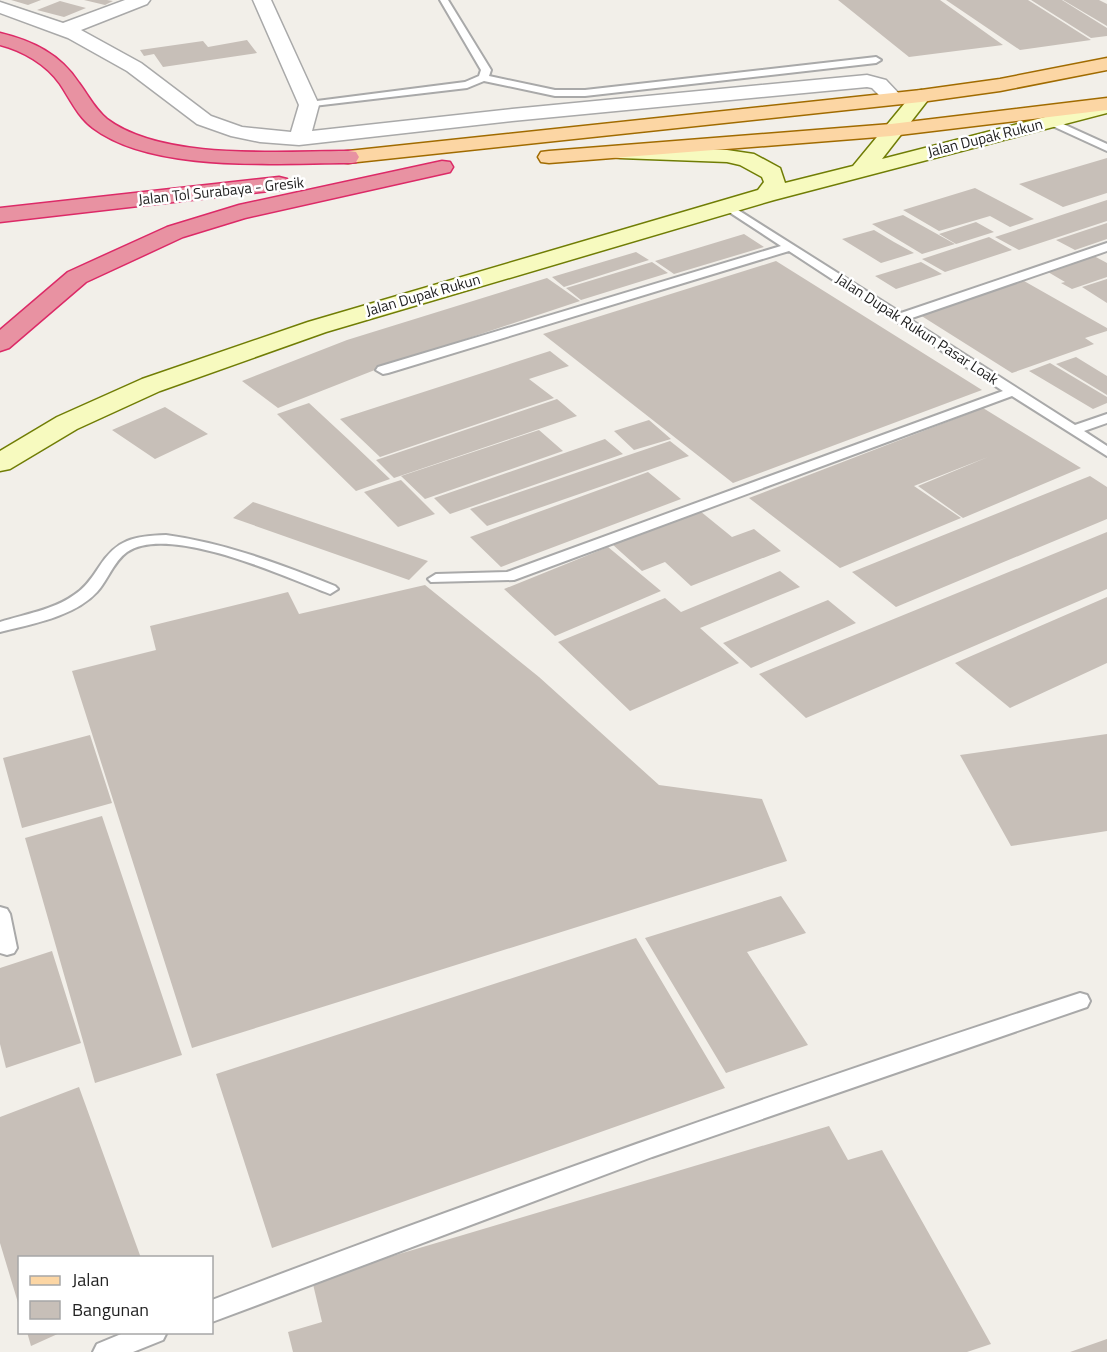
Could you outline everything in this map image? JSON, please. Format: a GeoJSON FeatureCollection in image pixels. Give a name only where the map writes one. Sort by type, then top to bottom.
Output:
{"type":"FeatureCollection","features":[{"type":"Feature","properties":{"kind":"highway"},"geometry":{"type":"LineString","coordinates":[[0,39],[30,50],[60,71],[82,105],[102,125],[128,139],[158,149],[202,155],[348,157]]}},
{"type":"Feature","properties":{"kind":"highway","name":"Jalan Tol Surabaya - Gresik"},"geometry":{"type":"LineString","coordinates":[[186,173],[348,157]]}},
{"type":"Feature","properties":{"kind":"highway"},"geometry":{"type":"LineString","coordinates":[[0,343],[77,277],[175,232],[239,212],[442,167]]}},
{"type":"Feature","properties":{"kind":"highway","name":"Jalan Tol Surabaya - Gresik"},"geometry":{"type":"LineString","coordinates":[[0,215],[442,167]]}},
{"type":"Feature","properties":{"kind":"main road"},"geometry":{"type":"LineString","coordinates":[[348,157],[921,96],[1000,85],[1107,64]]}},
{"type":"Feature","properties":{"kind":"main road"},"geometry":{"type":"LineString","coordinates":[[862,169],[891,130],[921,96]]}},
{"type":"Feature","properties":{"kind":"main road","name":"Jalan Dupak Rukun"},"geometry":{"type":"LineString","coordinates":[[532,159],[891,130],[1101,108]]}},
{"type":"Feature","properties":{"kind":"main road","name":"Jalan Dupak Rukun"},"geometry":{"type":"LineString","coordinates":[[0,463],[67,423],[162,381],[317,327],[766,195],[1101,108]]}},
{"type":"Feature","properties":{"kind":"main road"},"geometry":{"type":"LineString","coordinates":[[610,152],[727,156],[747,159],[772,173],[775,182],[766,195]]}},
{"type":"Feature","properties":{"kind":"main road"},"geometry":{"type":"LineString","coordinates":[[442,167],[476,164]]}},
{"type":"Feature","properties":{"kind":"street"},"geometry":{"type":"LineString","coordinates":[[63,30],[141,0]]}},
{"type":"Feature","properties":{"kind":"street"},"geometry":{"type":"LineString","coordinates":[[262,0],[309,105],[299,139]]}},
{"type":"Feature","properties":{"kind":"street"},"geometry":{"type":"LineString","coordinates":[[0,7],[75,34],[135,67],[204,120],[238,132],[299,139],[867,81],[879,84],[894,99]]}},
{"type":"Feature","properties":{"kind":"lane"},"geometry":{"type":"LineString","coordinates":[[444,0],[486,70],[483,78]]}},
{"type":"Feature","properties":{"kind":"lane"},"geometry":{"type":"LineString","coordinates":[[309,105],[467,85],[483,78],[555,93],[585,93],[876,60]]}},
{"type":"Feature","properties":{"kind":"lane"},"geometry":{"type":"LineString","coordinates":[[1050,121],[1107,148]]}},
{"type":"Feature","properties":{"kind":"lane","name":"Jalan Dupak Rukun Pasar Loak"},"geometry":{"type":"LineString","coordinates":[[727,206],[1107,453]]}},
{"type":"Feature","properties":{"kind":"lane"},"geometry":{"type":"LineString","coordinates":[[383,370],[791,247]]}},
{"type":"Feature","properties":{"kind":"lane"},"geometry":{"type":"LineString","coordinates":[[899,318],[1107,247]]}},
{"type":"Feature","properties":{"kind":"lane"},"geometry":{"type":"LineString","coordinates":[[436,579],[509,577],[1014,391]]}},
{"type":"Feature","properties":{"kind":"lane"},"geometry":{"type":"LineString","coordinates":[[1074,430],[1107,418]]}},
{"type":"Feature","properties":{"kind":"lane"},"geometry":{"type":"LineString","coordinates":[[0,627],[66,606],[87,593],[124,547],[169,538],[205,545],[330,589]]}},
{"type":"Feature","properties":{"kind":"lane"},"geometry":{"type":"LineString","coordinates":[[0,914],[7,948]]}},
{"type":"Feature","properties":{"kind":"lane"},"geometry":{"type":"LineString","coordinates":[[213,1311],[354,1255],[770,1106],[1080,1001]]}},
{"type":"Feature","properties":{"kind":"lane"},"geometry":{"type":"LineString","coordinates":[[105,1352],[150,1334]]}},
{"type":"Feature","properties":{"kind":"building"},"geometry":{"type":"Polygon","coordinates":[[[11,0],[41,0],[28,5],[11,0]]]}},
{"type":"Feature","properties":{"kind":"building"},"geometry":{"type":"Polygon","coordinates":[[[84,0],[107,0],[113,1],[105,5],[84,0]]]}},
{"type":"Feature","properties":{"kind":"building"},"geometry":{"type":"Polygon","coordinates":[[[838,0],[940,0],[1003,45],[909,57],[838,0]]]}},
{"type":"Feature","properties":{"kind":"building"},"geometry":{"type":"Polygon","coordinates":[[[946,0],[1028,0],[1091,40],[1020,50],[946,0]]]}},
{"type":"Feature","properties":{"kind":"building"},"geometry":{"type":"Polygon","coordinates":[[[1031,0],[1062,0],[1107,28],[1107,36],[1091,38],[1031,0]]]}},
{"type":"Feature","properties":{"kind":"building"},"geometry":{"type":"Polygon","coordinates":[[[1063,0],[1099,0],[1107,4],[1107,26],[1063,0]]]}},
{"type":"Feature","properties":{"kind":"building"},"geometry":{"type":"Polygon","coordinates":[[[60,1],[86,8],[64,17],[37,10],[60,1]]]}},
{"type":"Feature","properties":{"kind":"building"},"geometry":{"type":"Polygon","coordinates":[[[247,40],[257,53],[163,67],[154,54],[144,56],[140,50],[203,41],[208,47],[247,40]]]}},
{"type":"Feature","properties":{"kind":"building"},"geometry":{"type":"Polygon","coordinates":[[[1107,158],[1107,193],[1063,207],[1019,184],[1107,158]]]}},
{"type":"Feature","properties":{"kind":"building"},"geometry":{"type":"Polygon","coordinates":[[[975,188],[1034,219],[1010,227],[990,216],[939,231],[903,210],[975,188]]]}},
{"type":"Feature","properties":{"kind":"building"},"geometry":{"type":"Polygon","coordinates":[[[1107,200],[1107,221],[1019,250],[995,237],[1107,200]]]}},
{"type":"Feature","properties":{"kind":"building"},"geometry":{"type":"Polygon","coordinates":[[[903,215],[955,244],[922,254],[872,224],[903,215]]]}},
{"type":"Feature","properties":{"kind":"building"},"geometry":{"type":"Polygon","coordinates":[[[976,222],[994,232],[956,244],[939,234],[976,222]]]}},
{"type":"Feature","properties":{"kind":"building"},"geometry":{"type":"Polygon","coordinates":[[[1107,223],[1107,239],[1075,250],[1056,240],[1107,223]]]}},
{"type":"Feature","properties":{"kind":"building"},"geometry":{"type":"Polygon","coordinates":[[[874,230],[914,253],[881,263],[842,239],[874,230]]]}},
{"type":"Feature","properties":{"kind":"building"},"geometry":{"type":"Polygon","coordinates":[[[744,234],[764,247],[674,274],[655,261],[744,234]]]}},
{"type":"Feature","properties":{"kind":"building"},"geometry":{"type":"Polygon","coordinates":[[[989,237],[1012,250],[945,272],[922,259],[989,237]]]}},
{"type":"Feature","properties":{"kind":"building"},"geometry":{"type":"Polygon","coordinates":[[[636,252],[649,260],[564,287],[552,277],[636,252]]]}},
{"type":"Feature","properties":{"kind":"building"},"geometry":{"type":"Polygon","coordinates":[[[1094,256],[1107,263],[1107,277],[1072,289],[1048,272],[1094,256]]]}},
{"type":"Feature","properties":{"kind":"building"},"geometry":{"type":"Polygon","coordinates":[[[776,261],[982,390],[733,483],[543,334],[776,261]]]}},
{"type":"Feature","properties":{"kind":"building"},"geometry":{"type":"Polygon","coordinates":[[[652,262],[668,273],[581,300],[566,288],[652,262]]]}},
{"type":"Feature","properties":{"kind":"building"},"geometry":{"type":"Polygon","coordinates":[[[921,262],[942,274],[896,289],[875,276],[921,262]]]}},
{"type":"Feature","properties":{"kind":"building"},"geometry":{"type":"Polygon","coordinates":[[[547,278],[580,301],[385,366],[278,408],[242,381],[347,340],[547,278]]]}},
{"type":"Feature","properties":{"kind":"building"},"geometry":{"type":"Polygon","coordinates":[[[1107,279],[1107,303],[1082,287],[1107,279]]]}},
{"type":"Feature","properties":{"kind":"building"},"geometry":{"type":"Polygon","coordinates":[[[1024,281],[1107,328],[1107,331],[1085,338],[1094,344],[1012,373],[920,315],[1024,281]]]}},
{"type":"Feature","properties":{"kind":"building"},"geometry":{"type":"Polygon","coordinates":[[[550,351],[569,366],[529,379],[554,398],[380,457],[340,419],[550,351]]]}},
{"type":"Feature","properties":{"kind":"building"},"geometry":{"type":"Polygon","coordinates":[[[1076,357],[1107,376],[1107,395],[1056,364],[1076,357]]]}},
{"type":"Feature","properties":{"kind":"building"},"geometry":{"type":"Polygon","coordinates":[[[1050,363],[1107,397],[1107,403],[1093,409],[1029,371],[1050,363]]]}},
{"type":"Feature","properties":{"kind":"building"},"geometry":{"type":"Polygon","coordinates":[[[557,399],[577,416],[394,478],[376,460],[557,399]]]}},
{"type":"Feature","properties":{"kind":"building"},"geometry":{"type":"Polygon","coordinates":[[[309,403],[390,479],[356,491],[277,414],[309,403]]]}},
{"type":"Feature","properties":{"kind":"building"},"geometry":{"type":"Polygon","coordinates":[[[165,407],[208,434],[155,459],[112,430],[165,407]]]}},
{"type":"Feature","properties":{"kind":"building"},"geometry":{"type":"Polygon","coordinates":[[[983,408],[1081,468],[963,518],[918,486],[988,457],[914,486],[961,518],[840,568],[749,498],[983,408]]]}},
{"type":"Feature","properties":{"kind":"building"},"geometry":{"type":"Polygon","coordinates":[[[649,420],[671,439],[634,450],[614,431],[649,420]]]}},
{"type":"Feature","properties":{"kind":"building"},"geometry":{"type":"Polygon","coordinates":[[[539,430],[563,451],[425,499],[401,476],[539,430]]]}},
{"type":"Feature","properties":{"kind":"building"},"geometry":{"type":"Polygon","coordinates":[[[605,439],[623,454],[450,514],[434,498],[605,439]]]}},
{"type":"Feature","properties":{"kind":"building"},"geometry":{"type":"Polygon","coordinates":[[[670,441],[689,456],[487,526],[470,509],[670,441]]]}},
{"type":"Feature","properties":{"kind":"building"},"geometry":{"type":"Polygon","coordinates":[[[648,472],[681,499],[501,567],[470,537],[648,472]]]}},
{"type":"Feature","properties":{"kind":"building"},"geometry":{"type":"Polygon","coordinates":[[[1090,476],[1107,487],[1107,519],[896,607],[852,572],[1090,476]]]}},
{"type":"Feature","properties":{"kind":"building"},"geometry":{"type":"Polygon","coordinates":[[[401,480],[435,514],[398,527],[364,492],[401,480]]]}},
{"type":"Feature","properties":{"kind":"building"},"geometry":{"type":"Polygon","coordinates":[[[253,502],[428,561],[409,580],[233,518],[253,502]]]}},
{"type":"Feature","properties":{"kind":"building"},"geometry":{"type":"Polygon","coordinates":[[[700,511],[732,537],[754,529],[781,551],[691,586],[665,562],[642,571],[612,544],[700,511]]]}},
{"type":"Feature","properties":{"kind":"building"},"geometry":{"type":"Polygon","coordinates":[[[1107,532],[1107,589],[806,718],[759,674],[1107,532]]]}},
{"type":"Feature","properties":{"kind":"building"},"geometry":{"type":"Polygon","coordinates":[[[608,547],[661,591],[555,636],[504,589],[608,547]]]}},
{"type":"Feature","properties":{"kind":"building"},"geometry":{"type":"Polygon","coordinates":[[[780,571],[800,587],[700,628],[739,663],[630,711],[558,642],[665,598],[681,612],[780,571]]]}},
{"type":"Feature","properties":{"kind":"building"},"geometry":{"type":"Polygon","coordinates":[[[425,585],[539,677],[659,785],[762,799],[787,861],[192,1048],[72,671],[156,650],[150,626],[288,592],[299,614],[425,585]]]}},
{"type":"Feature","properties":{"kind":"building"},"geometry":{"type":"Polygon","coordinates":[[[1107,597],[1107,663],[1010,708],[955,663],[1107,597]]]}},
{"type":"Feature","properties":{"kind":"building"},"geometry":{"type":"Polygon","coordinates":[[[828,600],[856,623],[751,668],[723,643],[828,600]]]}},
{"type":"Feature","properties":{"kind":"building"},"geometry":{"type":"Polygon","coordinates":[[[1107,734],[1107,831],[1011,846],[960,755],[1107,734]]]}},
{"type":"Feature","properties":{"kind":"building"},"geometry":{"type":"Polygon","coordinates":[[[90,735],[112,803],[22,828],[3,758],[90,735]]]}},
{"type":"Feature","properties":{"kind":"building"},"geometry":{"type":"Polygon","coordinates":[[[102,816],[182,1055],[95,1083],[25,838],[102,816]]]}},
{"type":"Feature","properties":{"kind":"building"},"geometry":{"type":"Polygon","coordinates":[[[781,896],[806,933],[747,952],[808,1045],[726,1073],[645,938],[781,896]]]}},
{"type":"Feature","properties":{"kind":"building"},"geometry":{"type":"Polygon","coordinates":[[[636,938],[725,1088],[272,1248],[216,1074],[636,938]]]}},
{"type":"Feature","properties":{"kind":"building"},"geometry":{"type":"Polygon","coordinates":[[[52,951],[81,1043],[6,1068],[0,1044],[0,968],[52,951]]]}},
{"type":"Feature","properties":{"kind":"building"},"geometry":{"type":"Polygon","coordinates":[[[79,1087],[140,1256],[18,1256],[18,1303],[0,1243],[0,1117],[79,1087]]]}},
{"type":"Feature","properties":{"kind":"building"},"geometry":{"type":"Polygon","coordinates":[[[829,1126],[848,1160],[882,1150],[991,1344],[967,1352],[293,1352],[288,1332],[322,1322],[312,1280],[829,1126]]]}},
{"type":"Feature","properties":{"kind":"building"},"geometry":{"type":"Polygon","coordinates":[[[28,1334],[58,1334],[31,1346],[28,1334]]]}},
{"type":"Feature","properties":{"kind":"building"},"geometry":{"type":"Polygon","coordinates":[[[1107,1339],[1107,1352],[1070,1352],[1107,1339]]]}}]}
